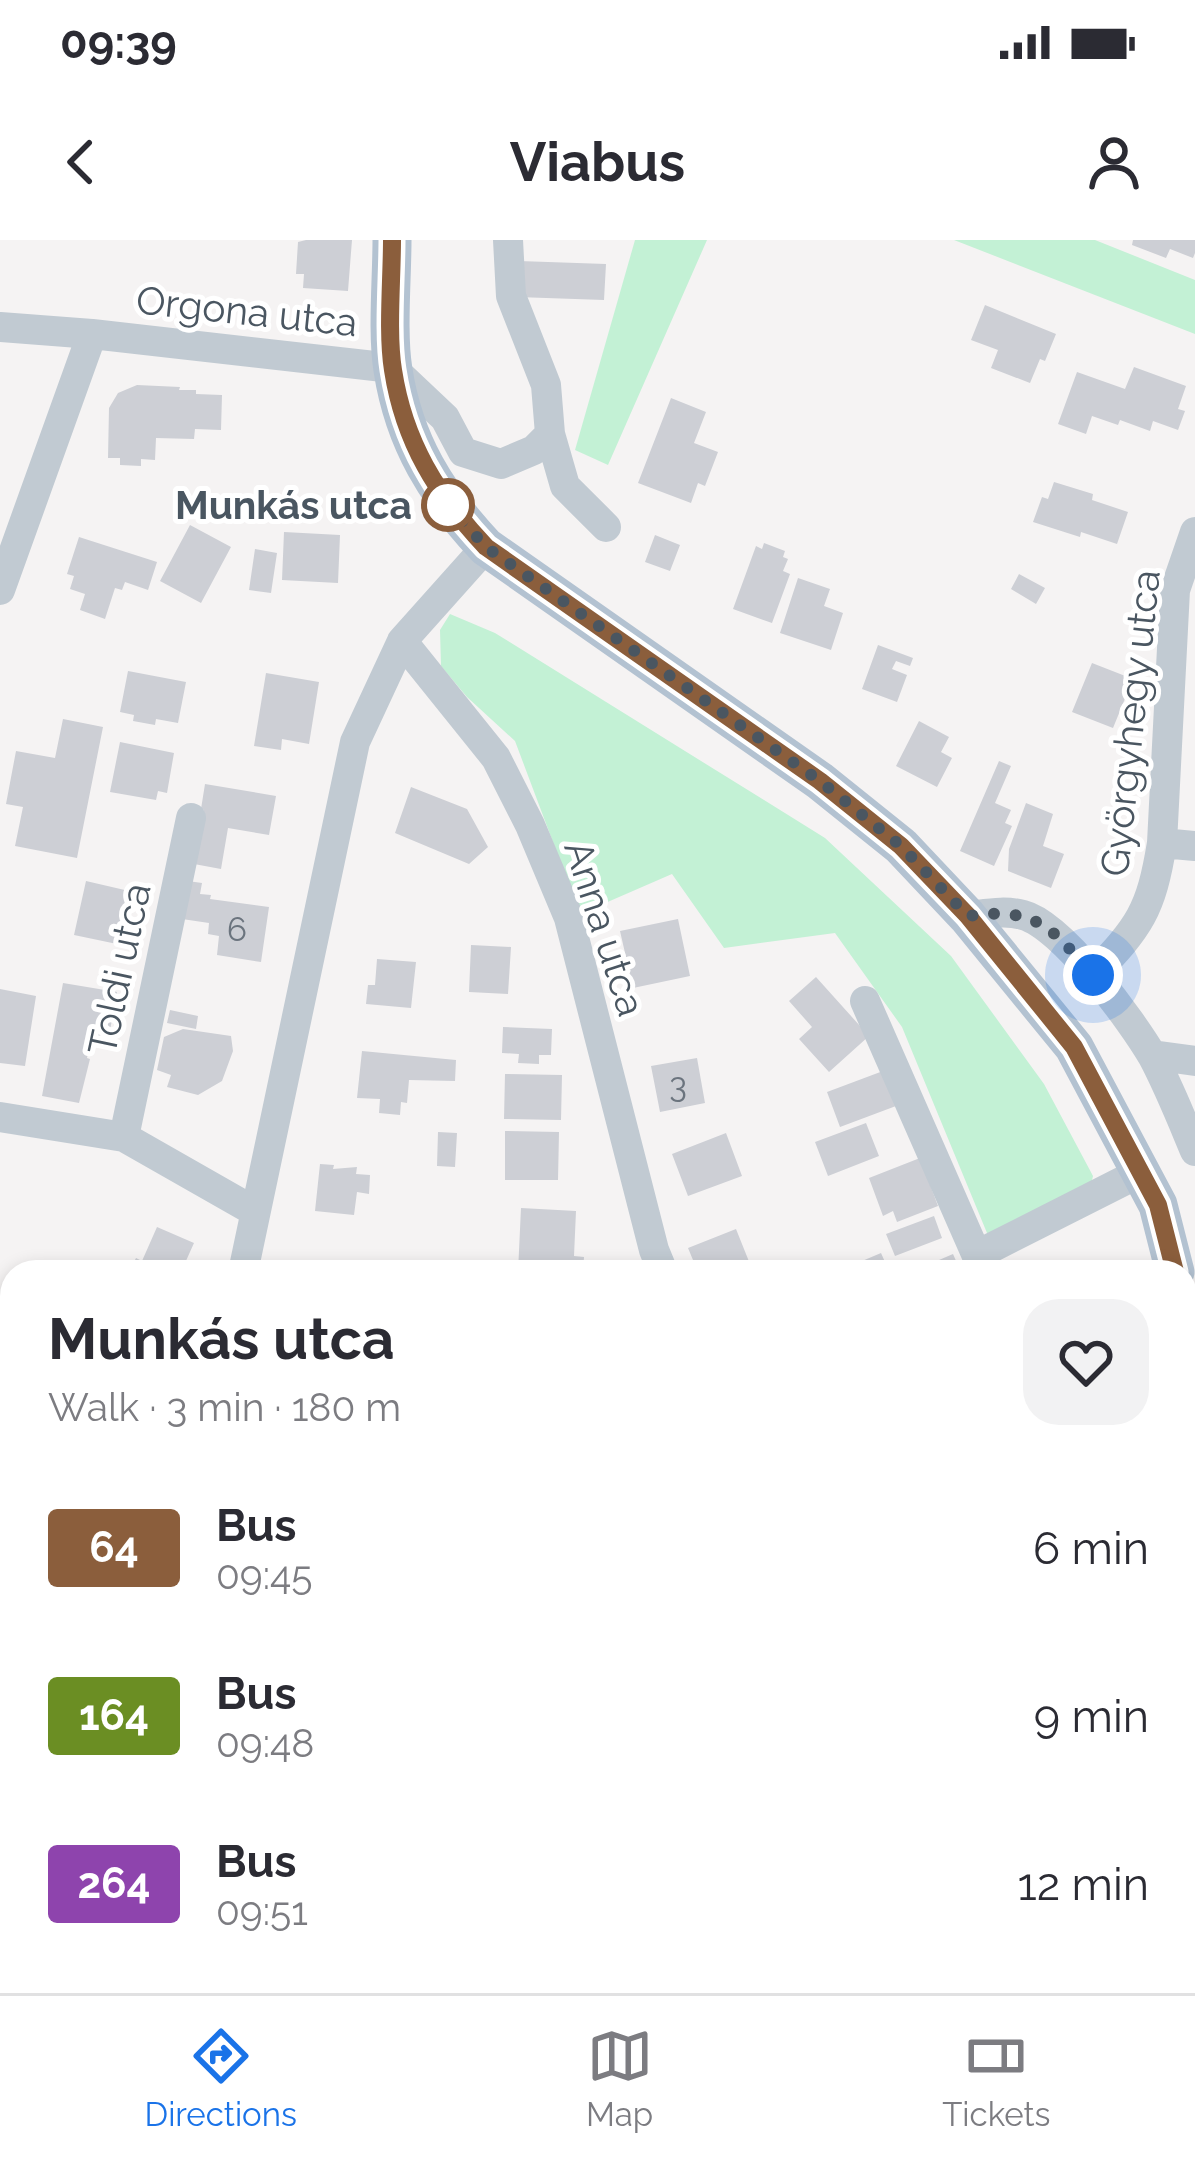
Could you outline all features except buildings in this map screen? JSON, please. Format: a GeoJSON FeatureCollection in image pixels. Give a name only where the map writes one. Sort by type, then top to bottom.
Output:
{"type":"FeatureCollection","features":[{"type":"Feature","properties":{"kind":"main road"},"geometry":{"type":"LineString","coordinates":[[392,240],[392,368],[406,422],[427,472],[452,512],[486,547],[820,781],[901,846],[968,916],[1074,1047],[1158,1205],[1172,1260]]}},
{"type":"Feature","properties":{"kind":"street"},"geometry":{"type":"LineString","coordinates":[[508,240],[512,296],[546,385],[550,434],[565,486],[606,527]]}},
{"type":"Feature","properties":{"kind":"street","name":"Orgona utca"},"geometry":{"type":"LineString","coordinates":[[0,327],[392,368]]}},
{"type":"Feature","properties":{"kind":"street","name":"Orgona utca"},"geometry":{"type":"LineString","coordinates":[[0,590],[92,334]]}},
{"type":"Feature","properties":{"kind":"street"},"geometry":{"type":"LineString","coordinates":[[392,368],[445,418],[463,452],[501,464],[534,451],[550,434]]}},
{"type":"Feature","properties":{"kind":"street","name":"Györgyhegy utca"},"geometry":{"type":"LineString","coordinates":[[1093,975],[1130,937],[1146,912],[1157,875],[1175,590],[1195,532]]}},
{"type":"Feature","properties":{"kind":"street"},"geometry":{"type":"LineString","coordinates":[[245,1260],[356,742],[402,641],[486,547]]}},
{"type":"Feature","properties":{"kind":"street","name":"Anna utca"},"geometry":{"type":"LineString","coordinates":[[402,641],[496,758],[530,825],[568,918],[659,1260]]}},
{"type":"Feature","properties":{"kind":"street","name":"Toldi utca"},"geometry":{"type":"LineString","coordinates":[[124,1137],[190,818]]}},
{"type":"Feature","properties":{"kind":"street"},"geometry":{"type":"LineString","coordinates":[[1162,843],[1195,846]]}},
{"type":"Feature","properties":{"kind":"street"},"geometry":{"type":"LineString","coordinates":[[968,916],[1025,915],[1058,934],[1152,1055],[1195,1151]]}},
{"type":"Feature","properties":{"kind":"street"},"geometry":{"type":"LineString","coordinates":[[865,1001],[979,1260]]}},
{"type":"Feature","properties":{"kind":"street"},"geometry":{"type":"LineString","coordinates":[[1152,1055],[1195,1061]]}},
{"type":"Feature","properties":{"kind":"street"},"geometry":{"type":"LineString","coordinates":[[0,1117],[124,1137],[254,1210]]}},
{"type":"Feature","properties":{"kind":"street"},"geometry":{"type":"LineString","coordinates":[[988,1260],[1141,1172]]}},
{"type":"Feature","properties":{"kind":"green space"},"geometry":{"type":"Polygon","coordinates":[[[635,240],[707,240],[608,465],[575,450],[635,240]]]}},
{"type":"Feature","properties":{"kind":"green space"},"geometry":{"type":"Polygon","coordinates":[[[954,240],[1095,240],[1195,280],[1195,334],[954,240]]]}},
{"type":"Feature","properties":{"kind":"green space"},"geometry":{"type":"Polygon","coordinates":[[[450,614],[495,633],[825,838],[951,956],[1044,1084],[1093,1176],[1090,1189],[1001,1233],[987,1233],[902,1027],[835,933],[724,948],[672,874],[580,914],[515,741],[441,666],[440,630],[450,614]]]}},
{"type":"Feature","properties":{"kind":"bus line","name":"64"},"geometry":{"type":"LineString","coordinates":[[392,240],[392,368],[406,422],[427,472],[452,512],[486,547],[820,781],[901,846],[968,916],[1074,1047],[1158,1205],[1172,1260]]}},
{"type":"Feature","properties":{"kind":"place","name":"Munkás utca"},"geometry":{"type":"Point","coordinates":[448,505]}},
{"type":"Feature","properties":{"kind":"route"},"geometry":{"type":"LineString","coordinates":[[448,505],[486,547],[820,781],[901,846],[968,916],[1025,915],[1058,934],[1093,975]]}}]}
